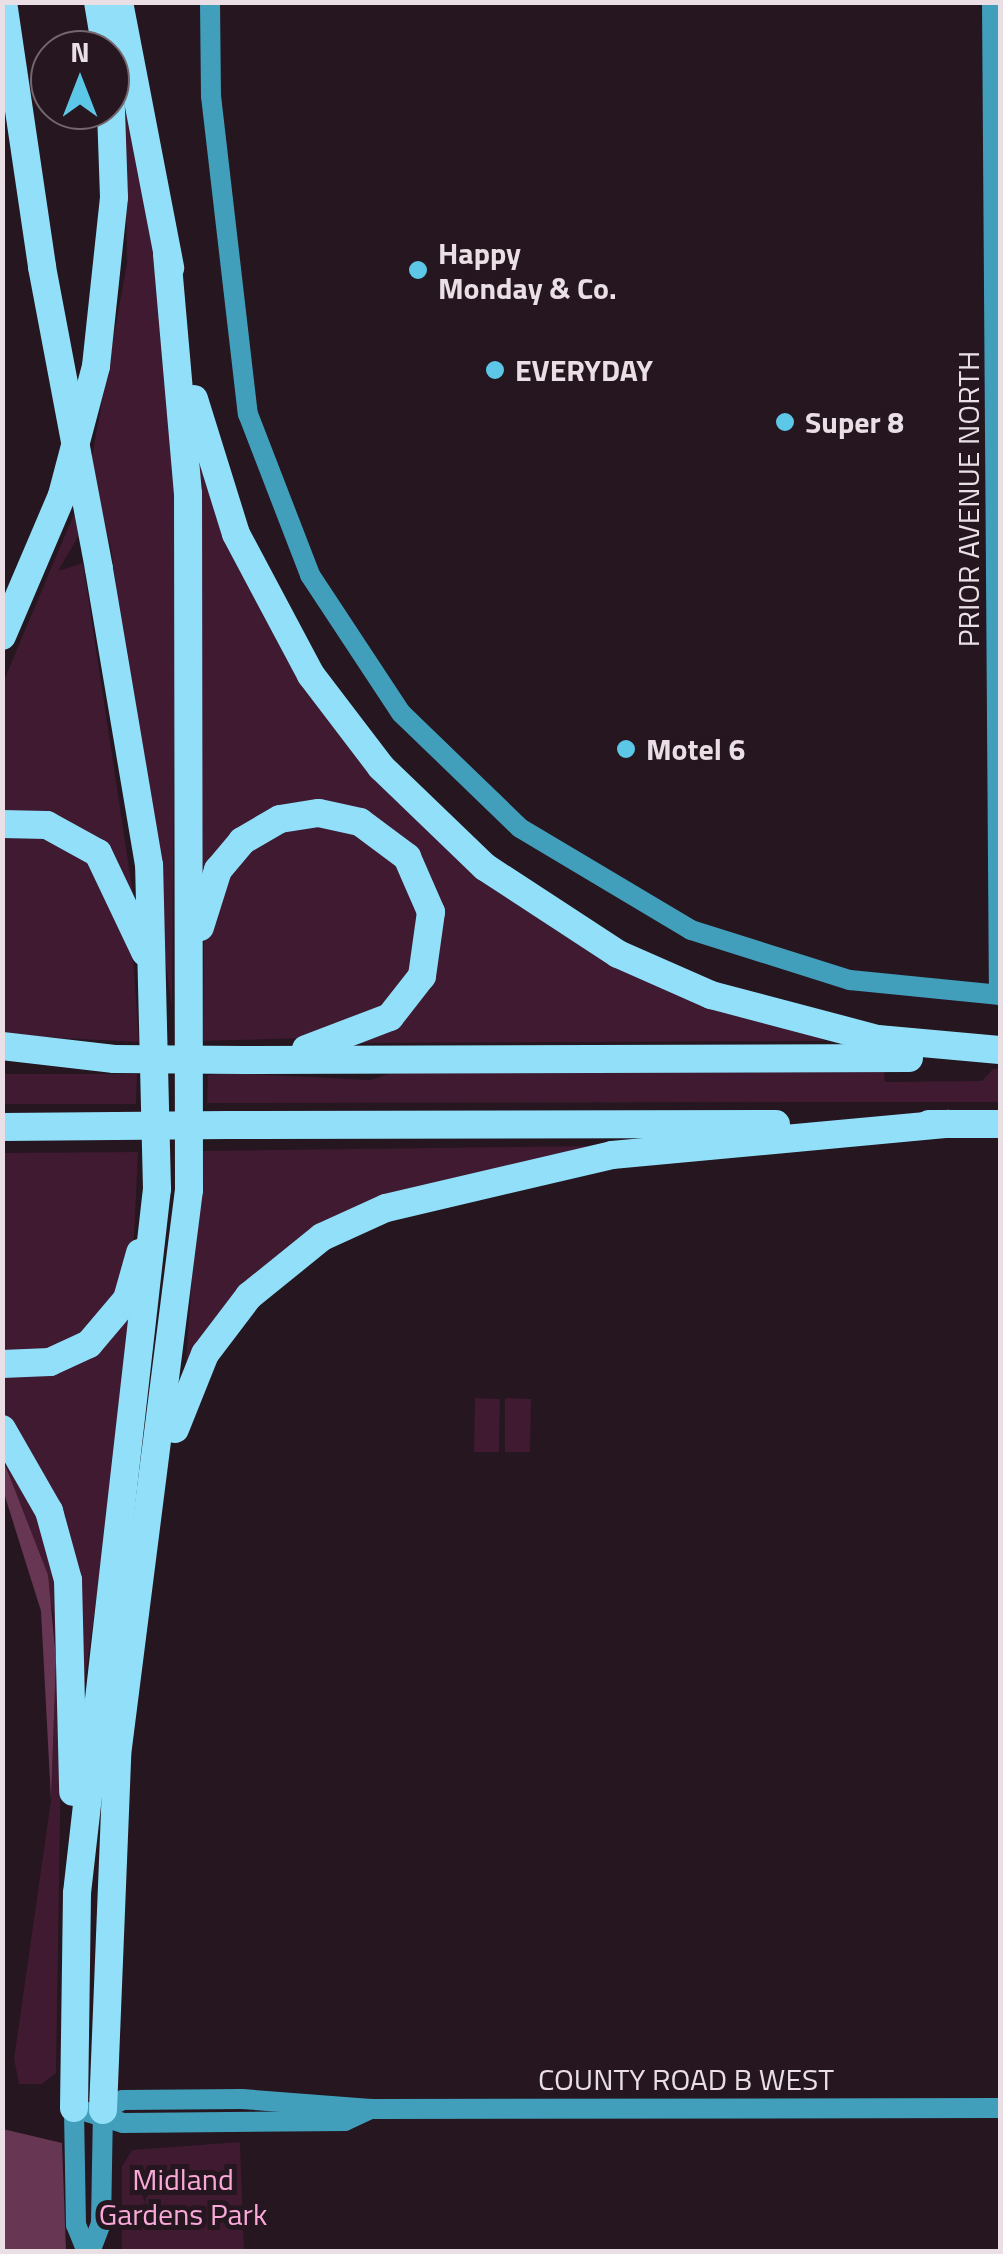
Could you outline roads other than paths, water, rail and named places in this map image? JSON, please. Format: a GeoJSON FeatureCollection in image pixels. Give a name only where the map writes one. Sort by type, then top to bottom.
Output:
{"type":"FeatureCollection","features":[{"type":"Feature","properties":{"kind":"highway"},"geometry":{"type":"LineString","coordinates":[[2,2],[42,267],[150,865],[158,1013],[156,1189],[138,1416],[77,1894]]}},
{"type":"Feature","properties":{"kind":"highway"},"geometry":{"type":"LineString","coordinates":[[98,2],[103,30]]}},
{"type":"Feature","properties":{"kind":"highway"},"geometry":{"type":"LineString","coordinates":[[119,2],[200,424],[260,587],[344,722],[424,812],[532,901],[670,979],[822,1028],[1000,1053]]}},
{"type":"Feature","properties":{"kind":"highway"},"geometry":{"type":"LineString","coordinates":[[2,636],[54,520],[94,379],[114,197],[112,130]]}},
{"type":"Feature","properties":{"kind":"highway"},"geometry":{"type":"LineString","coordinates":[[103,2110],[117,1756],[186,1238],[188,494],[168,254]]}},
{"type":"Feature","properties":{"kind":"highway"},"geometry":{"type":"LineString","coordinates":[[189,1018],[201,916],[242,841],[300,814],[376,830],[407,856],[426,893],[432,932],[422,976],[390,1017],[366,1030],[246,1060]]}},
{"type":"Feature","properties":{"kind":"highway"},"geometry":{"type":"LineString","coordinates":[[2,824],[47,825],[98,854],[137,921],[158,1013]]}},
{"type":"Feature","properties":{"kind":"highway"},"geometry":{"type":"LineString","coordinates":[[2,1046],[114,1059]]}},
{"type":"Feature","properties":{"kind":"highway"},"geometry":{"type":"LineString","coordinates":[[2,1060],[1000,1053]]}},
{"type":"Feature","properties":{"kind":"highway"},"geometry":{"type":"LineString","coordinates":[[153,1492],[218,1332],[270,1276],[353,1221],[480,1181],[612,1156],[948,1124]]}},
{"type":"Feature","properties":{"kind":"highway"},"geometry":{"type":"LineString","coordinates":[[2,1127],[1000,1124]]}},
{"type":"Feature","properties":{"kind":"highway"},"geometry":{"type":"LineString","coordinates":[[2,1144],[51,1126]]}},
{"type":"Feature","properties":{"kind":"highway"},"geometry":{"type":"LineString","coordinates":[[2,1364],[50,1362],[104,1331],[134,1280],[156,1189]]}},
{"type":"Feature","properties":{"kind":"highway"},"geometry":{"type":"LineString","coordinates":[[2,1429],[48,1511],[68,1580],[77,1894],[74,2108]]}},
{"type":"Feature","properties":{"kind":"street"},"geometry":{"type":"LineString","coordinates":[[210,2],[210,96],[248,414],[310,576],[402,713],[520,828],[641,907],[831,976],[1000,994]]}},
{"type":"Feature","properties":{"kind":"street","name":"PRIOR AVENUE NORTH"},"geometry":{"type":"LineString","coordinates":[[992,2],[1000,994]]}},
{"type":"Feature","properties":{"kind":"street"},"geometry":{"type":"LineString","coordinates":[[74,2108],[76,2226],[88,2252]]}},
{"type":"Feature","properties":{"kind":"street","name":"COUNTY ROAD B WEST"},"geometry":{"type":"LineString","coordinates":[[74,2108],[103,2110],[123,2124],[345,2122],[371,2109],[1000,2108]]}},
{"type":"Feature","properties":{"kind":"street"},"geometry":{"type":"LineString","coordinates":[[88,2252],[101,2224],[103,2110]]}},
{"type":"Feature","properties":{"kind":"place","name":"Happy Monday & Co."},"geometry":{"type":"Point","coordinates":[418,270]}},
{"type":"Feature","properties":{"kind":"place","name":"EVERYDAY"},"geometry":{"type":"Point","coordinates":[495,370]}},
{"type":"Feature","properties":{"kind":"place","name":"Super 8"},"geometry":{"type":"Point","coordinates":[785,422]}},
{"type":"Feature","properties":{"kind":"place","name":"Motel 6"},"geometry":{"type":"Point","coordinates":[626,749]}},
{"type":"Feature","properties":{"kind":"park label","name":"Midland Gardens Park"},"geometry":{"type":"Point","coordinates":[183,2196]}}]}
